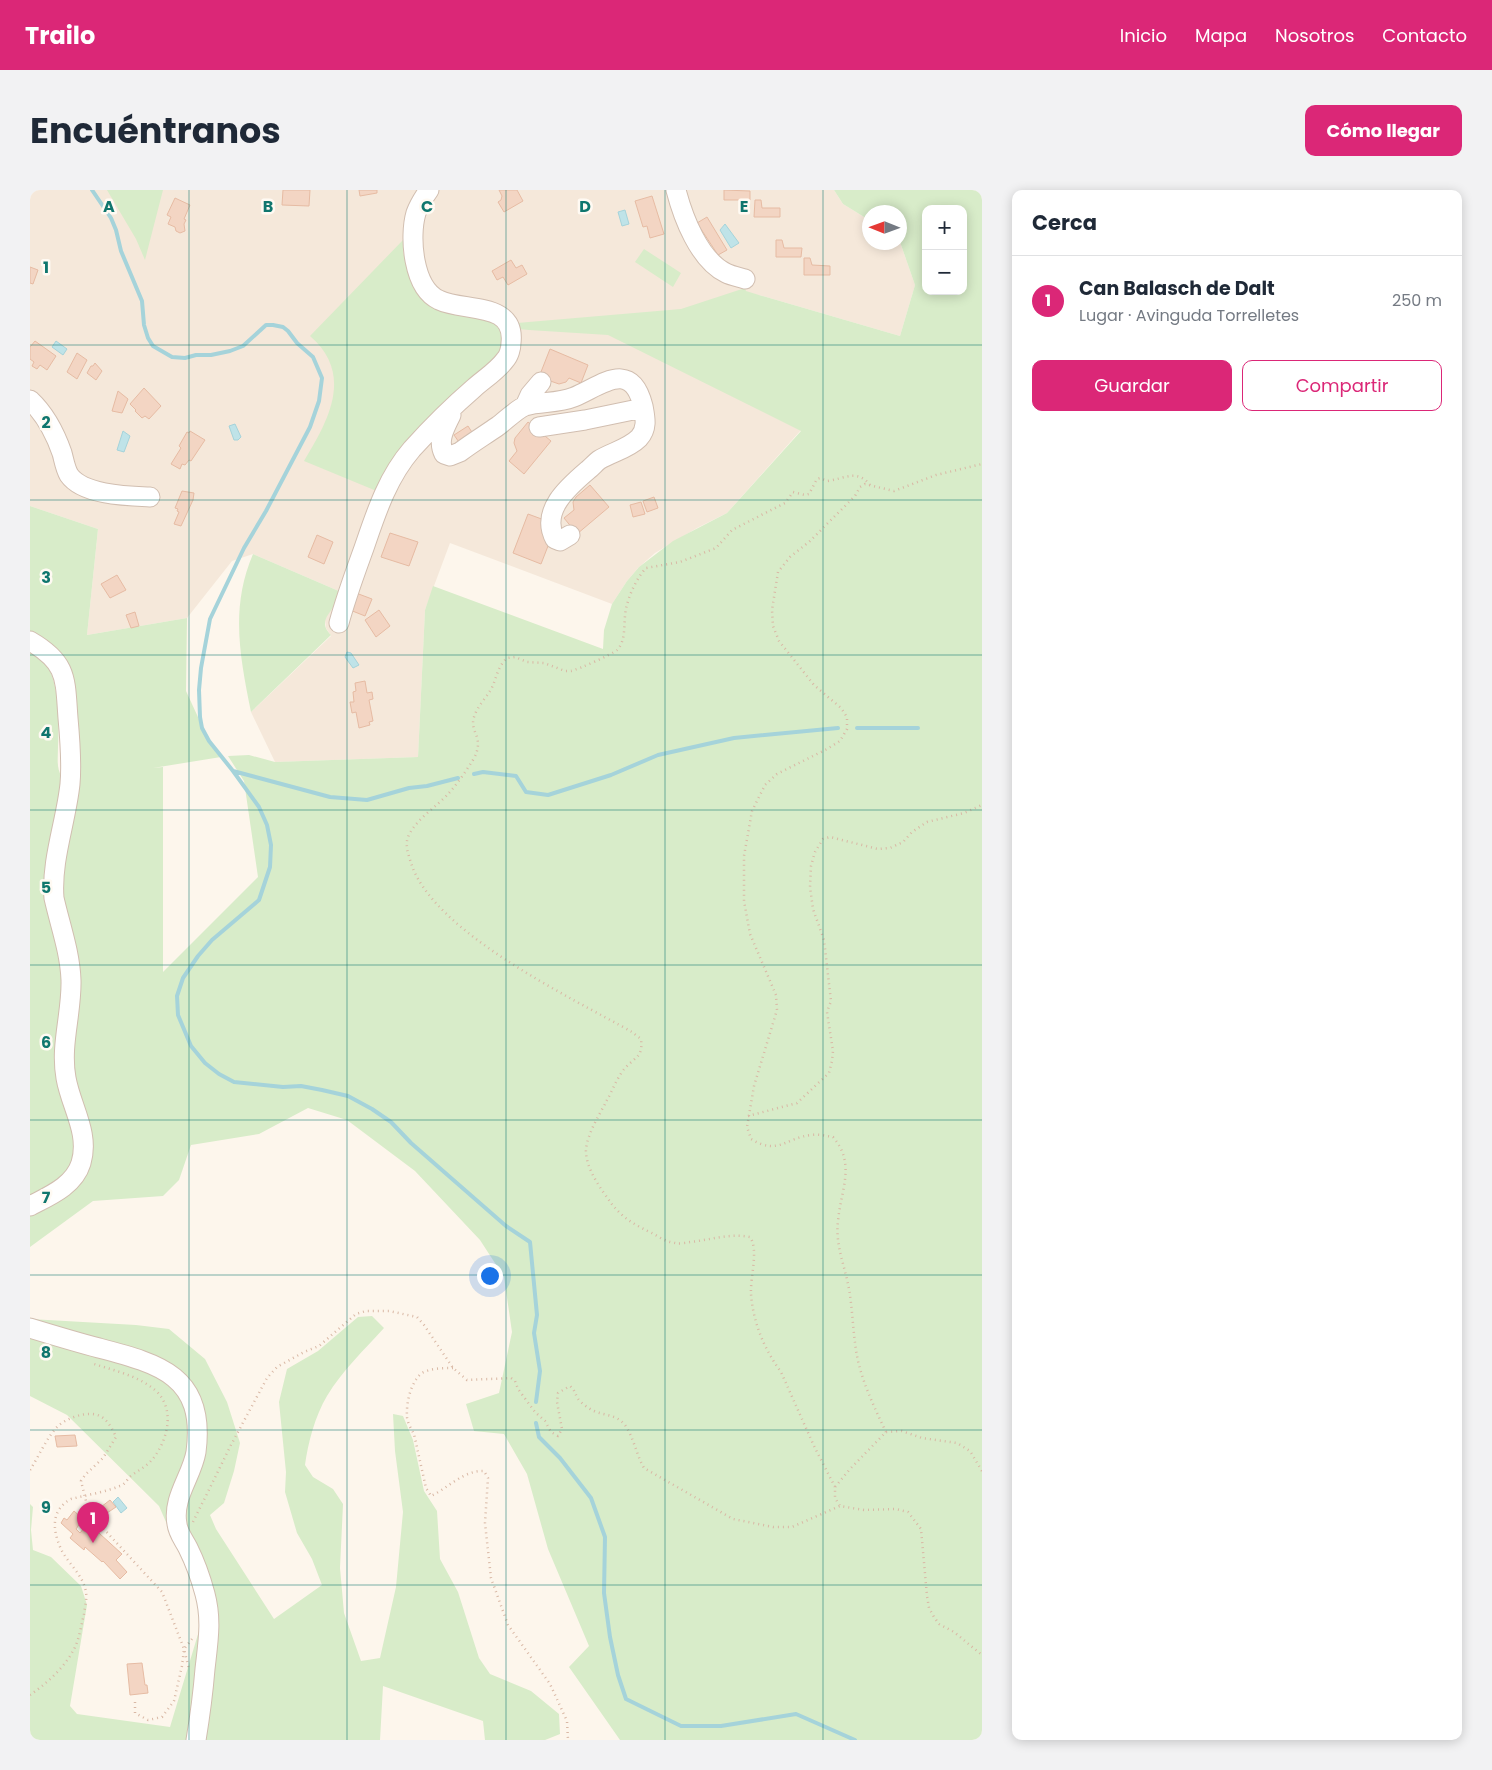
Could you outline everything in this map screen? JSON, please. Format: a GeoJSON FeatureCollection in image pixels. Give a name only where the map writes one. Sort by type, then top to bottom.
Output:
{"type":"FeatureCollection","features":[{"type":"Feature","properties":{"kind":"street"},"geometry":{"type":"LineString","coordinates":[[339,623],[376,511],[388,484],[412,450],[455,405],[506,359],[511,346],[511,332],[506,321],[496,313],[439,300],[431,296],[425,287],[419,275],[416,262],[413,234],[417,212],[429,190]]}},
{"type":"Feature","properties":{"kind":"street"},"geometry":{"type":"LineString","coordinates":[[676,190],[690,230],[707,258],[727,274],[745,279]]}},
{"type":"Feature","properties":{"kind":"street"},"geometry":{"type":"LineString","coordinates":[[524,406],[561,402],[575,397],[607,380],[618,378],[627,381],[636,388],[646,422],[639,437],[630,445],[597,461],[578,477],[547,510],[552,512],[551,527],[555,540],[560,541],[570,535]]}},
{"type":"Feature","properties":{"kind":"street"},"geometry":{"type":"LineString","coordinates":[[455,405],[441,436],[440,443],[444,454],[450,456],[464,449],[524,406],[530,395],[542,382]]}},
{"type":"Feature","properties":{"kind":"street"},"geometry":{"type":"LineString","coordinates":[[30,400],[45,416],[51,427],[62,451],[66,468],[73,479],[97,491],[150,497]]}},
{"type":"Feature","properties":{"kind":"street"},"geometry":{"type":"LineString","coordinates":[[539,427],[643,408]]}},
{"type":"Feature","properties":{"kind":"street"},"geometry":{"type":"LineString","coordinates":[[30,642],[46,651],[56,660],[63,676],[66,693],[71,758],[70,783],[53,888],[69,959],[71,982],[63,1059],[66,1080],[81,1123],[83,1139],[81,1165],[68,1184],[30,1206]]}},
{"type":"Feature","properties":{"kind":"street"},"geometry":{"type":"LineString","coordinates":[[30,1328],[150,1363],[168,1371],[186,1390],[194,1409],[197,1434],[195,1458],[180,1495],[176,1516],[183,1541],[193,1559],[202,1585],[210,1617],[196,1740]]}},
{"type":"Feature","properties":{"kind":"path"},"geometry":{"type":"LineString","coordinates":[[886,1432],[867,1392],[858,1359],[849,1287],[839,1250],[838,1222],[845,1180],[845,1158],[841,1147],[833,1137],[812,1135],[776,1146],[763,1146],[751,1138],[747,1127],[754,1086],[777,1010],[776,995],[750,934],[744,901],[744,856],[752,812],[765,785],[777,774],[828,749],[840,741],[848,730],[847,716],[841,708],[814,685],[779,641],[773,626],[772,610],[778,572],[790,557],[810,541],[855,496],[860,487],[865,484],[894,490],[936,476],[982,464]]}},
{"type":"Feature","properties":{"kind":"path"},"geometry":{"type":"LineString","coordinates":[[840,1506],[835,1498],[835,1487],[814,1446],[781,1372],[774,1363],[756,1325],[751,1285],[754,1243],[750,1237],[742,1235],[726,1236],[675,1244],[664,1240],[628,1221],[617,1212],[599,1186],[587,1160],[586,1148],[598,1117],[626,1067],[640,1055],[641,1039],[496,954],[448,916],[414,874],[407,850],[407,840],[414,826],[449,793],[475,756],[479,746],[473,725],[474,716],[491,690],[500,664],[506,658],[544,663],[565,671],[571,671],[610,654],[617,650],[621,643],[628,602],[641,573],[646,568],[680,562],[716,548],[732,530],[785,503],[794,492],[805,495],[809,494],[817,479],[820,478],[827,481],[847,476],[856,476],[864,478],[871,486]]}},
{"type":"Feature","properties":{"kind":"path"},"geometry":{"type":"LineString","coordinates":[[748,1116],[797,1103],[829,1073],[832,1062],[833,1051],[827,1012],[831,1001],[824,940],[813,908],[810,887],[811,866],[815,852],[823,839],[830,837],[878,850],[890,848],[903,842],[912,832],[928,822],[964,814],[982,805]]}},
{"type":"Feature","properties":{"kind":"path"},"geometry":{"type":"LineString","coordinates":[[183,1541],[267,1378],[278,1367],[319,1346],[356,1314],[366,1311],[389,1311],[417,1317],[428,1329],[453,1368],[467,1380],[511,1378],[515,1381],[518,1389],[535,1412],[545,1421],[551,1432],[558,1436],[562,1429],[557,1402],[558,1393],[570,1386],[574,1389],[578,1399],[593,1411],[619,1418],[626,1428],[644,1468],[733,1519],[773,1527],[792,1527],[840,1506],[864,1510],[896,1509],[908,1512],[921,1529],[929,1608],[939,1624],[954,1632],[982,1655]]}},
{"type":"Feature","properties":{"kind":"path"},"geometry":{"type":"LineString","coordinates":[[30,1695],[42,1687],[60,1670],[74,1650],[87,1599],[85,1588],[60,1548],[54,1519],[57,1510],[71,1499],[120,1486],[151,1461],[167,1431],[168,1421],[164,1400],[156,1391],[144,1383],[87,1362]]}},
{"type":"Feature","properties":{"kind":"path"},"geometry":{"type":"LineString","coordinates":[[453,1368],[438,1368],[422,1374],[412,1386],[407,1417],[420,1453],[426,1488],[431,1496],[468,1473],[484,1471],[488,1478],[485,1523],[491,1578],[508,1625],[553,1691],[567,1721],[568,1740]]}},
{"type":"Feature","properties":{"kind":"path"},"geometry":{"type":"LineString","coordinates":[[30,1470],[49,1438],[66,1420],[87,1414],[100,1416],[112,1427],[116,1438],[103,1458],[85,1475],[81,1482],[89,1512],[162,1592],[184,1649],[190,1675]]}},
{"type":"Feature","properties":{"kind":"path"},"geometry":{"type":"LineString","coordinates":[[835,1487],[886,1432],[902,1431],[922,1438],[957,1443],[970,1451],[982,1471]]}},
{"type":"Feature","properties":{"kind":"path"},"geometry":{"type":"LineString","coordinates":[[136,1702],[135,1713],[148,1720],[162,1717],[174,1701],[184,1649]]}},
{"type":"Feature","properties":{"kind":"shaded area"},"geometry":{"type":"Polygon","coordinates":[[[30,190],[834,190],[843,204],[862,216],[862,250],[903,250],[915,285],[900,336],[759,295],[649,354],[801,430],[727,513],[655,553],[627,581],[612,604],[450,543],[425,610],[418,757],[275,762],[251,712],[331,636],[326,628],[325,620],[341,592],[253,554],[232,561],[187,618],[87,635],[98,529],[30,506],[30,190]]]}},
{"type":"Feature","properties":{"kind":"green space"},"geometry":{"type":"Polygon","coordinates":[[[107,190],[163,190],[145,260],[136,239],[107,190]]]}},
{"type":"Feature","properties":{"kind":"green space"},"geometry":{"type":"Polygon","coordinates":[[[834,190],[982,190],[982,1740],[620,1740],[569,1667],[589,1646],[548,1549],[527,1474],[504,1434],[474,1431],[466,1404],[499,1393],[512,1332],[504,1277],[480,1240],[415,1171],[347,1120],[308,1108],[259,1134],[191,1145],[179,1180],[163,1196],[93,1201],[30,1247],[30,651],[45,663],[54,681],[58,704],[58,763],[62,777],[75,719],[39,636],[30,631],[30,506],[98,529],[87,635],[187,618],[186,691],[209,741],[221,757],[153,768],[163,767],[163,972],[258,877],[244,781],[228,756],[249,755],[275,762],[418,757],[425,610],[433,586],[603,649],[604,630],[612,604],[639,567],[673,541],[727,513],[801,431],[608,335],[519,329],[517,323],[681,309],[745,288],[746,291],[900,336],[915,285],[903,250],[907,250],[907,205],[862,205],[862,216],[843,204],[834,190]]]}},
{"type":"Feature","properties":{"kind":"green space"},"geometry":{"type":"Polygon","coordinates":[[[404,239],[403,252],[410,276],[478,316],[500,324],[503,350],[379,492],[304,461],[322,430],[333,397],[334,381],[331,366],[323,351],[310,336],[404,239]]]}},
{"type":"Feature","properties":{"kind":"green space"},"geometry":{"type":"Polygon","coordinates":[[[644,249],[681,273],[673,287],[635,262],[644,249]]]}},
{"type":"Feature","properties":{"kind":"green space"},"geometry":{"type":"Polygon","coordinates":[[[253,554],[341,592],[325,622],[325,626],[331,635],[251,712],[243,672],[239,613],[241,594],[253,554]]]}},
{"type":"Feature","properties":{"kind":"green space"},"geometry":{"type":"Polygon","coordinates":[[[372,1316],[384,1328],[346,1369],[327,1396],[313,1430],[305,1465],[313,1477],[333,1489],[343,1504],[340,1568],[344,1613],[361,1661],[380,1658],[396,1587],[403,1512],[395,1451],[393,1414],[403,1416],[413,1440],[424,1491],[437,1511],[440,1559],[458,1592],[479,1658],[490,1674],[531,1691],[559,1714],[560,1734],[545,1740],[485,1740],[483,1721],[383,1686],[380,1740],[30,1740],[30,1504],[33,1507],[31,1530],[33,1550],[51,1557],[81,1586],[87,1605],[70,1706],[77,1714],[170,1727],[205,1611],[159,1506],[67,1415],[30,1396],[30,1319],[136,1325],[169,1329],[205,1359],[227,1402],[240,1443],[224,1503],[210,1515],[216,1529],[274,1619],[322,1585],[312,1559],[297,1533],[285,1492],[286,1472],[279,1402],[287,1369],[318,1351],[358,1317],[372,1316]]]}},
{"type":"Feature","properties":{"kind":"water"},"geometry":{"type":"Polygon","coordinates":[[[625,210],[629,224],[622,226],[618,212],[625,210]]]}},
{"type":"Feature","properties":{"kind":"water"},"geometry":{"type":"Polygon","coordinates":[[[725,224],[739,243],[731,248],[720,230],[725,224]]]}},
{"type":"Feature","properties":{"kind":"water"},"geometry":{"type":"Polygon","coordinates":[[[56,341],[67,349],[63,355],[52,347],[56,341]]]}},
{"type":"Feature","properties":{"kind":"water"},"geometry":{"type":"Polygon","coordinates":[[[235,424],[241,437],[238,440],[234,440],[229,426],[235,424]]]}},
{"type":"Feature","properties":{"kind":"water"},"geometry":{"type":"Polygon","coordinates":[[[123,431],[130,436],[124,452],[117,450],[123,431]]]}},
{"type":"Feature","properties":{"kind":"water"},"geometry":{"type":"Polygon","coordinates":[[[347,652],[351,653],[359,665],[353,668],[345,657],[347,652]]]}},
{"type":"Feature","properties":{"kind":"water"},"geometry":{"type":"Polygon","coordinates":[[[118,1497],[127,1508],[121,1513],[113,1502],[118,1497]]]}},
{"type":"Feature","properties":{"kind":"building"},"geometry":{"type":"Polygon","coordinates":[[[283,190],[310,190],[309,206],[282,205],[283,190]]]}},
{"type":"Feature","properties":{"kind":"building"},"geometry":{"type":"Polygon","coordinates":[[[359,190],[377,190],[377,193],[360,196],[359,190]]]}},
{"type":"Feature","properties":{"kind":"building"},"geometry":{"type":"Polygon","coordinates":[[[499,190],[517,190],[523,201],[504,212],[498,202],[502,196],[499,190]]]}},
{"type":"Feature","properties":{"kind":"building"},"geometry":{"type":"Polygon","coordinates":[[[724,190],[750,191],[750,200],[724,200],[724,190]]]}},
{"type":"Feature","properties":{"kind":"building"},"geometry":{"type":"Polygon","coordinates":[[[652,196],[664,234],[650,238],[647,226],[643,227],[635,201],[652,196]]]}},
{"type":"Feature","properties":{"kind":"building"},"geometry":{"type":"Polygon","coordinates":[[[175,198],[190,205],[184,219],[186,220],[184,224],[185,231],[180,233],[176,231],[175,227],[168,224],[171,217],[167,215],[175,198]]]}},
{"type":"Feature","properties":{"kind":"building"},"geometry":{"type":"Polygon","coordinates":[[[755,200],[761,200],[762,208],[780,208],[780,217],[754,217],[755,200]]]}},
{"type":"Feature","properties":{"kind":"building"},"geometry":{"type":"Polygon","coordinates":[[[707,217],[727,250],[718,255],[697,223],[707,217]]]}},
{"type":"Feature","properties":{"kind":"building"},"geometry":{"type":"Polygon","coordinates":[[[776,240],[782,240],[784,248],[802,248],[801,257],[776,257],[776,240]]]}},
{"type":"Feature","properties":{"kind":"building"},"geometry":{"type":"Polygon","coordinates":[[[804,258],[810,258],[812,265],[830,266],[830,275],[804,275],[804,258]]]}},
{"type":"Feature","properties":{"kind":"building"},"geometry":{"type":"Polygon","coordinates":[[[511,260],[516,268],[522,265],[527,274],[508,285],[503,277],[497,280],[492,271],[511,260]]]}},
{"type":"Feature","properties":{"kind":"building"},"geometry":{"type":"Polygon","coordinates":[[[30,267],[38,270],[33,284],[30,283],[30,267]]]}},
{"type":"Feature","properties":{"kind":"building"},"geometry":{"type":"Polygon","coordinates":[[[35,341],[56,356],[47,370],[40,365],[37,369],[32,366],[34,362],[30,359],[30,347],[35,341]]]}},
{"type":"Feature","properties":{"kind":"building"},"geometry":{"type":"Polygon","coordinates":[[[550,349],[588,365],[581,383],[569,378],[566,382],[559,384],[539,377],[550,349]]]}},
{"type":"Feature","properties":{"kind":"building"},"geometry":{"type":"Polygon","coordinates":[[[77,353],[87,360],[77,379],[67,372],[77,353]]]}},
{"type":"Feature","properties":{"kind":"building"},"geometry":{"type":"Polygon","coordinates":[[[95,363],[102,371],[96,380],[87,373],[95,363]]]}},
{"type":"Feature","properties":{"kind":"building"},"geometry":{"type":"Polygon","coordinates":[[[144,388],[161,406],[149,419],[145,416],[142,418],[130,404],[144,388]]]}},
{"type":"Feature","properties":{"kind":"building"},"geometry":{"type":"Polygon","coordinates":[[[118,391],[128,399],[122,413],[112,411],[118,391]]]}},
{"type":"Feature","properties":{"kind":"building"},"geometry":{"type":"Polygon","coordinates":[[[528,422],[551,441],[524,474],[509,461],[517,451],[514,443],[515,438],[528,422]]]}},
{"type":"Feature","properties":{"kind":"building"},"geometry":{"type":"Polygon","coordinates":[[[468,426],[475,437],[461,445],[454,435],[468,426]]]}},
{"type":"Feature","properties":{"kind":"building"},"geometry":{"type":"Polygon","coordinates":[[[190,431],[205,440],[191,461],[189,460],[185,465],[182,464],[180,469],[171,464],[181,448],[179,446],[187,432],[189,433],[190,431]]]}},
{"type":"Feature","properties":{"kind":"building"},"geometry":{"type":"Polygon","coordinates":[[[590,485],[609,507],[577,534],[564,518],[574,510],[573,502],[576,497],[590,485]]]}},
{"type":"Feature","properties":{"kind":"building"},"geometry":{"type":"Polygon","coordinates":[[[182,491],[194,493],[193,500],[181,526],[174,524],[179,512],[175,508],[182,491]]]}},
{"type":"Feature","properties":{"kind":"building"},"geometry":{"type":"Polygon","coordinates":[[[654,497],[658,508],[647,512],[643,501],[654,497]]]}},
{"type":"Feature","properties":{"kind":"building"},"geometry":{"type":"Polygon","coordinates":[[[641,502],[645,514],[633,517],[630,505],[641,502]]]}},
{"type":"Feature","properties":{"kind":"building"},"geometry":{"type":"Polygon","coordinates":[[[528,514],[547,521],[542,533],[548,542],[548,546],[541,564],[513,553],[528,514]]]}},
{"type":"Feature","properties":{"kind":"building"},"geometry":{"type":"Polygon","coordinates":[[[390,533],[418,542],[409,566],[381,557],[390,533]]]}},
{"type":"Feature","properties":{"kind":"building"},"geometry":{"type":"Polygon","coordinates":[[[317,535],[333,542],[324,564],[308,557],[317,535]]]}},
{"type":"Feature","properties":{"kind":"building"},"geometry":{"type":"Polygon","coordinates":[[[117,575],[126,590],[110,598],[101,584],[117,575]]]}},
{"type":"Feature","properties":{"kind":"building"},"geometry":{"type":"Polygon","coordinates":[[[356,593],[372,599],[365,616],[350,610],[356,593]]]}},
{"type":"Feature","properties":{"kind":"building"},"geometry":{"type":"Polygon","coordinates":[[[379,610],[390,626],[376,637],[365,620],[379,610]]]}},
{"type":"Feature","properties":{"kind":"building"},"geometry":{"type":"Polygon","coordinates":[[[135,612],[139,626],[131,628],[126,615],[135,612]]]}},
{"type":"Feature","properties":{"kind":"building"},"geometry":{"type":"Polygon","coordinates":[[[365,681],[367,693],[372,692],[373,699],[369,700],[373,721],[369,722],[370,725],[359,728],[356,712],[352,713],[350,702],[354,702],[353,692],[356,691],[355,683],[365,681]]]}},
{"type":"Feature","properties":{"kind":"building"},"geometry":{"type":"Polygon","coordinates":[[[75,1435],[77,1446],[57,1447],[55,1436],[75,1435]]]}},
{"type":"Feature","properties":{"kind":"building"},"geometry":{"type":"Polygon","coordinates":[[[110,1500],[116,1507],[107,1513],[101,1507],[110,1500]]]}},
{"type":"Feature","properties":{"kind":"building"},"geometry":{"type":"Polygon","coordinates":[[[74,1511],[83,1519],[76,1529],[80,1533],[88,1523],[122,1554],[116,1560],[127,1572],[120,1579],[103,1561],[85,1547],[84,1550],[70,1538],[73,1534],[61,1523],[64,1518],[67,1520],[74,1511]]]}},
{"type":"Feature","properties":{"kind":"building"},"geometry":{"type":"Polygon","coordinates":[[[142,1663],[148,1693],[130,1695],[127,1664],[142,1663]]]}},
{"type":"Feature","properties":{"kind":"waterway"},"geometry":{"type":"LineString","coordinates":[[92,190],[111,218],[116,230],[121,251],[142,301],[144,325],[153,346],[172,357],[185,358],[196,355],[211,355],[243,346],[266,325],[273,325],[283,327],[313,357],[322,378],[319,401],[310,427],[266,511],[244,548],[210,619],[199,690],[202,728],[209,741],[233,771],[330,797],[367,800],[409,788],[427,786],[458,778]]}},
{"type":"Feature","properties":{"kind":"waterway"},"geometry":{"type":"LineString","coordinates":[[474,774],[483,772],[516,776],[526,792],[548,795],[611,775],[658,755],[734,738],[838,728]]}},
{"type":"Feature","properties":{"kind":"waterway"},"geometry":{"type":"LineString","coordinates":[[857,728],[918,728]]}},
{"type":"Feature","properties":{"kind":"waterway"},"geometry":{"type":"LineString","coordinates":[[233,771],[259,807],[267,825],[271,845],[270,867],[259,900],[212,940],[183,978],[177,996],[178,1015],[191,1046],[205,1063],[219,1074],[234,1082],[283,1087],[301,1086],[322,1090],[348,1096],[372,1109],[391,1122],[411,1143],[506,1226],[530,1242],[537,1315],[534,1333],[540,1371],[536,1402]]}},
{"type":"Feature","properties":{"kind":"waterway"},"geometry":{"type":"LineString","coordinates":[[536,1423],[539,1437],[560,1458],[591,1498],[605,1537],[604,1593],[610,1637],[618,1675],[626,1699],[681,1726],[721,1726],[796,1714],[855,1740]]}},
{"type":"Feature","properties":{"kind":"place","name":"Can Balasch de Dalt"},"geometry":{"type":"Point","coordinates":[93,1543]}}]}
